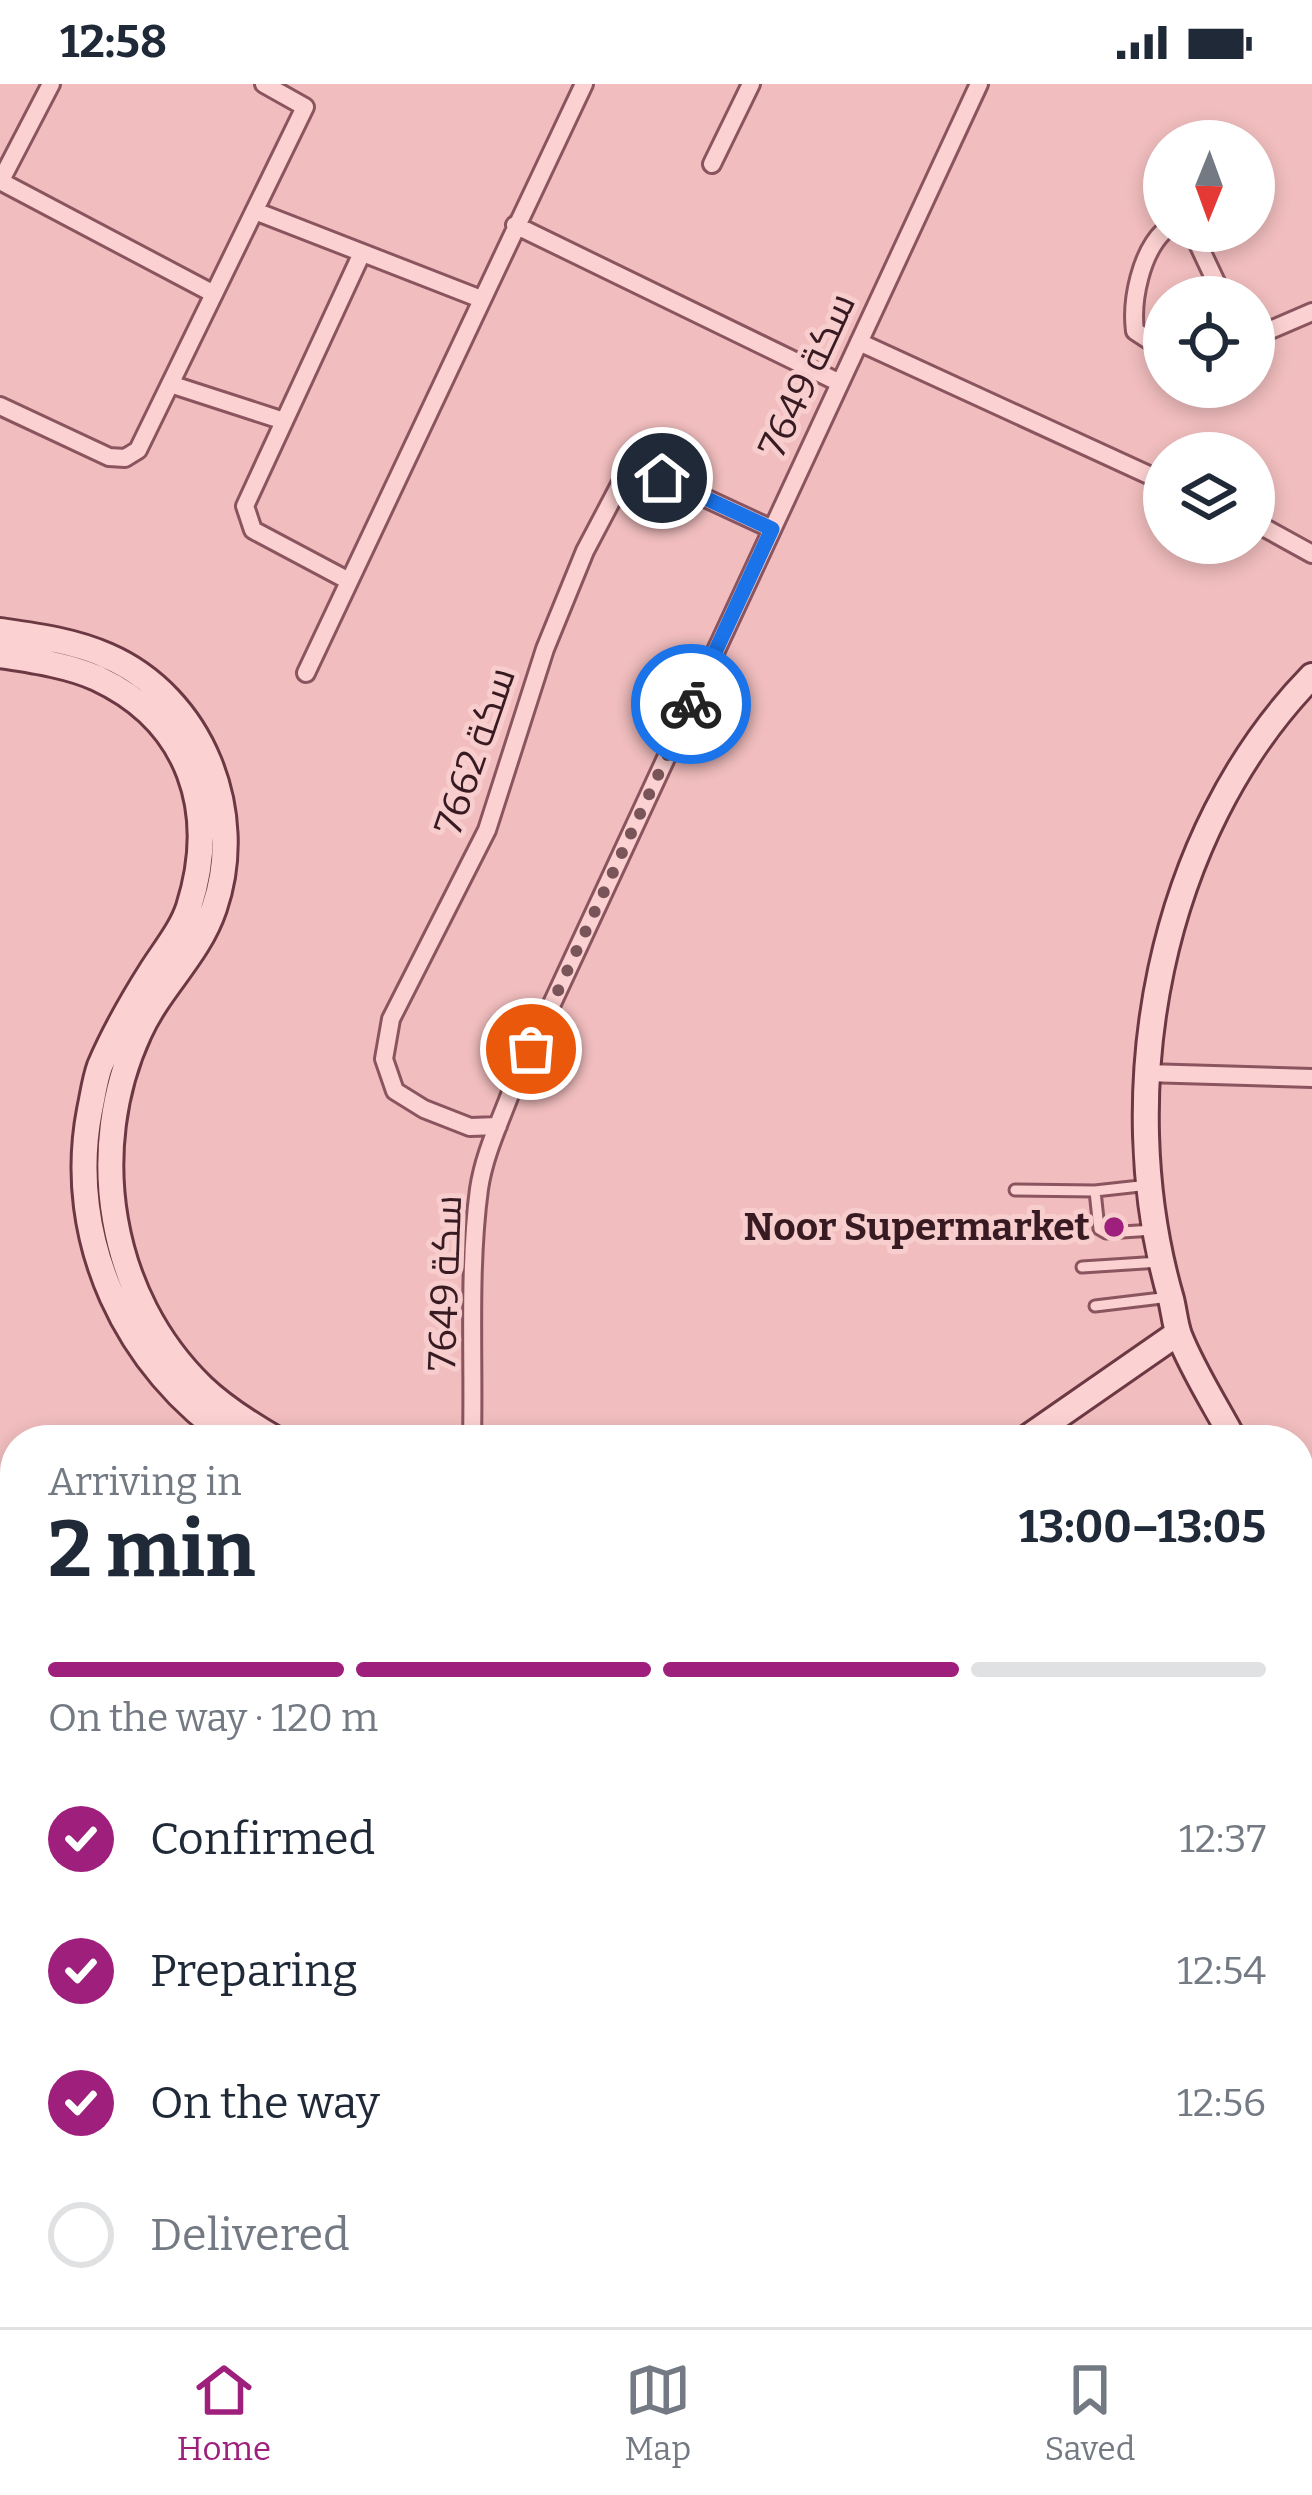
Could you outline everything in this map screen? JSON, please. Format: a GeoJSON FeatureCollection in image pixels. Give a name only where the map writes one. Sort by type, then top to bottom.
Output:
{"type":"FeatureCollection","features":[{"type":"Feature","properties":{"kind":"street"},"geometry":{"type":"LineString","coordinates":[[51,84],[0,181],[214,294]]}},
{"type":"Feature","properties":{"kind":"street"},"geometry":{"type":"LineString","coordinates":[[0,406],[109,457],[125,458],[138,450],[305,107],[264,84]]}},
{"type":"Feature","properties":{"kind":"street"},"geometry":{"type":"LineString","coordinates":[[306,674],[584,84]]}},
{"type":"Feature","properties":{"kind":"street"},"geometry":{"type":"LineString","coordinates":[[712,164],[751,84]]}},
{"type":"Feature","properties":{"kind":"street","name":"سكة 7649"},"geometry":{"type":"LineString","coordinates":[[472,1425],[479,1188],[498,1126],[979,84]]}},
{"type":"Feature","properties":{"kind":"street"},"geometry":{"type":"LineString","coordinates":[[255,211],[481,299]]}},
{"type":"Feature","properties":{"kind":"street"},"geometry":{"type":"LineString","coordinates":[[515,225],[840,382]]}},
{"type":"Feature","properties":{"kind":"street"},"geometry":{"type":"LineString","coordinates":[[1143,336],[1135,331],[1132,307],[1151,252]]}},
{"type":"Feature","properties":{"kind":"street"},"geometry":{"type":"LineString","coordinates":[[349,581],[253,530],[245,506],[362,253]]}},
{"type":"Feature","properties":{"kind":"street"},"geometry":{"type":"LineString","coordinates":[[1275,328],[1312,312]]}},
{"type":"Feature","properties":{"kind":"street"},"geometry":{"type":"LineString","coordinates":[[860,342],[1143,472]]}},
{"type":"Feature","properties":{"kind":"street"},"geometry":{"type":"LineString","coordinates":[[170,384],[284,422]]}},
{"type":"Feature","properties":{"kind":"street","name":"سكة 7662"},"geometry":{"type":"LineString","coordinates":[[498,1126],[470,1127],[424,1109],[395,1091],[384,1059],[387,1039],[391,1019],[487,830],[545,649],[585,551],[624,477],[662,478],[772,529]]}},
{"type":"Feature","properties":{"kind":"street"},"geometry":{"type":"LineString","coordinates":[[1275,534],[1312,554]]}},
{"type":"Feature","properties":{"kind":"street"},"geometry":{"type":"LineString","coordinates":[[0,632],[57,640],[106,655],[150,680],[201,744],[218,783],[226,860],[214,908],[192,955],[140,1030],[120,1082],[108,1170],[114,1222],[148,1317],[202,1387],[256,1425]]}},
{"type":"Feature","properties":{"kind":"street"},"geometry":{"type":"LineString","coordinates":[[0,656],[93,676],[130,696],[159,724],[199,794],[202,834],[188,912],[138,992],[98,1070],[86,1135],[85,1184],[91,1231],[109,1292],[124,1323],[181,1400],[214,1425]]}},
{"type":"Feature","properties":{"kind":"street"},"geometry":{"type":"LineString","coordinates":[[1226,1425],[1178,1333],[1160,1262],[1149,1185],[1146,1073],[1156,1000],[1190,876],[1240,773],[1312,676]]}},
{"type":"Feature","properties":{"kind":"street"},"geometry":{"type":"LineString","coordinates":[[1146,1073],[1312,1078]]}},
{"type":"Feature","properties":{"kind":"street"},"geometry":{"type":"LineString","coordinates":[[1046,1425],[1178,1333]]}},
{"type":"Feature","properties":{"kind":"lane"},"geometry":{"type":"LineString","coordinates":[[1015,1190],[1095,1191],[1149,1185]]}},
{"type":"Feature","properties":{"kind":"lane"},"geometry":{"type":"LineString","coordinates":[[1095,1191],[1099,1228],[1106,1233],[1154,1230]]}},
{"type":"Feature","properties":{"kind":"lane"},"geometry":{"type":"LineString","coordinates":[[1082,1267],[1160,1262]]}},
{"type":"Feature","properties":{"kind":"lane"},"geometry":{"type":"LineString","coordinates":[[1095,1306],[1170,1297]]}},
{"type":"Feature","properties":{"kind":"way so far"},"geometry":{"type":"LineString","coordinates":[[531,1049],[691,704]]}},
{"type":"Feature","properties":{"kind":"place","name":"Noor Supermarket"},"geometry":{"type":"Point","coordinates":[1114,1227]}},
{"type":"Feature","properties":{"kind":"route"},"geometry":{"type":"LineString","coordinates":[[662,478],[772,529],[691,704]]}}]}
